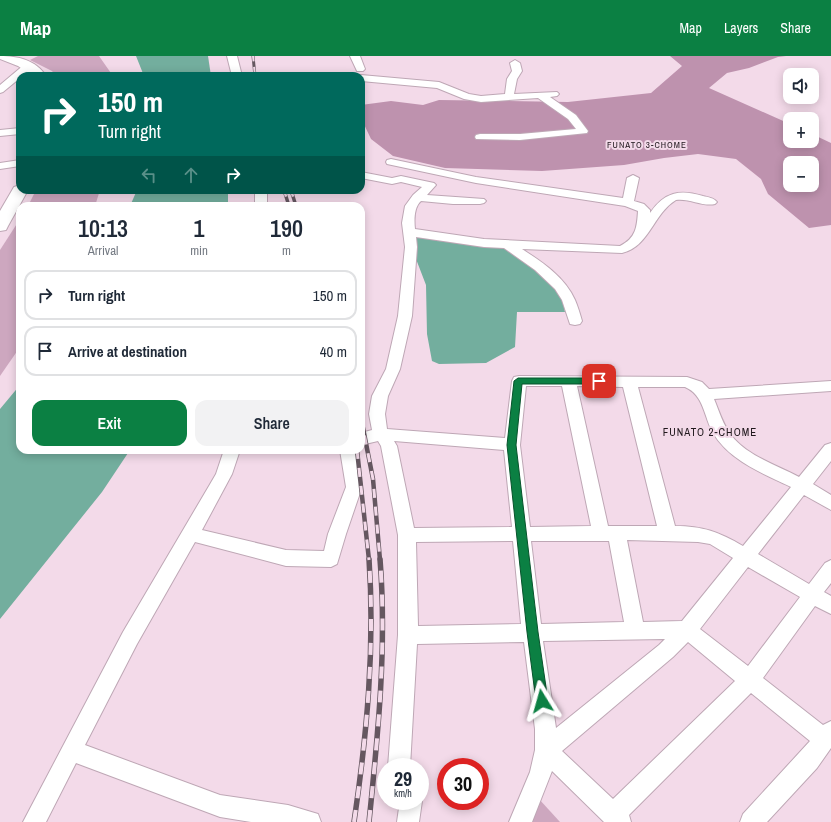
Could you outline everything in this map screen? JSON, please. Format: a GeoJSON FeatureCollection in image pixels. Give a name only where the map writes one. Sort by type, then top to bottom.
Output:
{"type":"FeatureCollection","features":[{"type":"Feature","properties":{"kind":"street"},"geometry":{"type":"LineString","coordinates":[[1,56],[28,66],[35,72]]}},
{"type":"Feature","properties":{"kind":"street"},"geometry":{"type":"LineString","coordinates":[[232,56],[236,72]]}},
{"type":"Feature","properties":{"kind":"street"},"geometry":{"type":"LineString","coordinates":[[355,56],[360,72]]}},
{"type":"Feature","properties":{"kind":"street"},"geometry":{"type":"LineString","coordinates":[[509,97],[512,79],[517,71],[515,62]]}},
{"type":"Feature","properties":{"kind":"street"},"geometry":{"type":"LineString","coordinates":[[21,72],[28,66]]}},
{"type":"Feature","properties":{"kind":"street"},"geometry":{"type":"LineString","coordinates":[[365,75],[439,85],[467,97],[481,99],[554,94]]}},
{"type":"Feature","properties":{"kind":"street"},"geometry":{"type":"LineString","coordinates":[[0,90],[16,76]]}},
{"type":"Feature","properties":{"kind":"street"},"geometry":{"type":"LineString","coordinates":[[480,137],[501,138],[541,136],[583,131],[572,117],[540,95]]}},
{"type":"Feature","properties":{"kind":"street"},"geometry":{"type":"LineString","coordinates":[[0,133],[16,131]]}},
{"type":"Feature","properties":{"kind":"street"},"geometry":{"type":"LineString","coordinates":[[391,162],[401,163],[458,177],[562,191],[593,198],[628,203],[642,207],[644,210],[643,232]]}},
{"type":"Feature","properties":{"kind":"street"},"geometry":{"type":"LineString","coordinates":[[0,166],[16,164]]}},
{"type":"Feature","properties":{"kind":"street"},"geometry":{"type":"LineString","coordinates":[[365,176],[392,181],[401,179],[430,185],[417,197],[411,206],[409,232],[411,247],[405,316],[393,369],[382,389],[377,414],[377,421],[389,446],[407,535],[408,635],[400,758]]}},
{"type":"Feature","properties":{"kind":"street"},"geometry":{"type":"LineString","coordinates":[[628,203],[633,178]]}},
{"type":"Feature","properties":{"kind":"street"},"geometry":{"type":"LineString","coordinates":[[0,226],[18,194]]}},
{"type":"Feature","properties":{"kind":"street"},"geometry":{"type":"LineString","coordinates":[[409,232],[464,241],[508,245],[619,250],[630,246],[643,232],[660,206],[670,197],[687,195],[711,202]]}},
{"type":"Feature","properties":{"kind":"street"},"geometry":{"type":"LineString","coordinates":[[417,197],[453,201],[480,201]]}},
{"type":"Feature","properties":{"kind":"street"},"geometry":{"type":"LineString","coordinates":[[508,245],[535,264],[560,287],[569,300],[575,320]]}},
{"type":"Feature","properties":{"kind":"street"},"geometry":{"type":"LineString","coordinates":[[520,822],[541,773],[546,750],[546,729],[532,632],[512,445],[518,381],[687,382],[697,386],[704,394],[718,429],[736,450],[831,503]]}},
{"type":"Feature","properties":{"kind":"street"},"geometry":{"type":"LineString","coordinates":[[568,381],[635,630]]}},
{"type":"Feature","properties":{"kind":"street"},"geometry":{"type":"LineString","coordinates":[[629,381],[668,533]]}},
{"type":"Feature","properties":{"kind":"street"},"geometry":{"type":"LineString","coordinates":[[704,394],[831,386]]}},
{"type":"Feature","properties":{"kind":"street"},"geometry":{"type":"LineString","coordinates":[[365,438],[382,434],[512,445]]}},
{"type":"Feature","properties":{"kind":"street"},"geometry":{"type":"LineString","coordinates":[[546,750],[666,651],[687,630],[831,449]]}},
{"type":"Feature","properties":{"kind":"street"},"geometry":{"type":"LineString","coordinates":[[34,822],[130,638],[221,480],[231,454]]}},
{"type":"Feature","properties":{"kind":"street"},"geometry":{"type":"LineString","coordinates":[[191,534],[286,558],[332,558],[337,534],[354,487],[349,454]]}},
{"type":"Feature","properties":{"kind":"street"},"geometry":{"type":"LineString","coordinates":[[407,535],[694,533],[716,539],[831,606]]}},
{"type":"Feature","properties":{"kind":"street"},"geometry":{"type":"LineString","coordinates":[[546,750],[616,819],[749,681],[775,648],[831,568]]}},
{"type":"Feature","properties":{"kind":"street"},"geometry":{"type":"LineString","coordinates":[[408,635],[687,630],[749,681],[828,736],[809,760],[751,822]]}},
{"type":"Feature","properties":{"kind":"street"},"geometry":{"type":"LineString","coordinates":[[72,751],[220,806],[288,816],[310,822]]}},
{"type":"Feature","properties":{"kind":"street"},"geometry":{"type":"LineString","coordinates":[[408,822],[410,810]]}},
{"type":"Feature","properties":{"kind":"shaded area"},"geometry":{"type":"Polygon","coordinates":[[[38,56],[99,56],[110,72],[53,72],[30,60],[38,56]]]}},
{"type":"Feature","properties":{"kind":"shaded area"},"geometry":{"type":"Polygon","coordinates":[[[136,56],[208,56],[210,72],[142,72],[136,56]]]}},
{"type":"Feature","properties":{"kind":"shaded area"},"geometry":{"type":"Polygon","coordinates":[[[670,56],[786,56],[778,57],[749,68],[727,73],[709,88],[783,121],[783,148],[819,148],[819,137],[831,143],[831,225],[809,228],[768,194],[761,179],[736,159],[698,154],[624,165],[542,171],[445,168],[393,156],[371,139],[365,126],[365,104],[391,101],[423,105],[439,100],[568,102],[651,93],[682,66],[670,56]]]}},
{"type":"Feature","properties":{"kind":"shaded area"},"geometry":{"type":"Polygon","coordinates":[[[34,194],[99,194],[96,202],[30,202],[34,194]]]}},
{"type":"Feature","properties":{"kind":"shaded area"},"geometry":{"type":"Polygon","coordinates":[[[135,194],[228,194],[228,202],[132,202],[135,194]]]}},
{"type":"Feature","properties":{"kind":"shaded area"},"geometry":{"type":"Polygon","coordinates":[[[16,225],[16,353],[0,376],[0,250],[16,225]]]}},
{"type":"Feature","properties":{"kind":"shaded area"},"geometry":{"type":"Polygon","coordinates":[[[414,237],[506,248],[538,271],[562,296],[565,312],[517,312],[515,347],[486,363],[439,364],[432,361],[427,334],[426,285],[416,259],[414,237]]]}},
{"type":"Feature","properties":{"kind":"shaded area"},"geometry":{"type":"Polygon","coordinates":[[[16,390],[16,454],[127,454],[102,492],[0,619],[0,409],[16,390]]]}},
{"type":"Feature","properties":{"kind":"shaded area"},"geometry":{"type":"Polygon","coordinates":[[[539,799],[560,822],[530,822],[539,799]]]}},
{"type":"Feature","properties":{"kind":"railway"},"geometry":{"type":"LineString","coordinates":[[253,56],[255,72]]}},
{"type":"Feature","properties":{"kind":"railway"},"geometry":{"type":"LineString","coordinates":[[285,194],[288,202]]}},
{"type":"Feature","properties":{"kind":"railway"},"geometry":{"type":"LineString","coordinates":[[292,194],[295,202]]}},
{"type":"Feature","properties":{"kind":"railway"},"geometry":{"type":"LineString","coordinates":[[365,438],[373,479],[380,560]]}},
{"type":"Feature","properties":{"kind":"railway"},"geometry":{"type":"LineString","coordinates":[[357,454],[369,560]]}},
{"type":"Feature","properties":{"kind":"railway"},"geometry":{"type":"LineString","coordinates":[[354,822],[363,756],[369,690],[371,625],[369,559]]}},
{"type":"Feature","properties":{"kind":"railway"},"geometry":{"type":"LineString","coordinates":[[369,822],[376,756],[382,658],[382,592],[380,559]]}},
{"type":"Feature","properties":{"kind":"district","name":"FUNATO 3-CHOME"},"geometry":{"type":"Point","coordinates":[647,145]}},
{"type":"Feature","properties":{"kind":"district","name":"FUNATO 2-CHOME"},"geometry":{"type":"Point","coordinates":[710,432]}},
{"type":"Feature","properties":{"kind":"route"},"geometry":{"type":"LineString","coordinates":[[542,701],[532,632],[512,445],[518,381],[599,381]]}}]}
